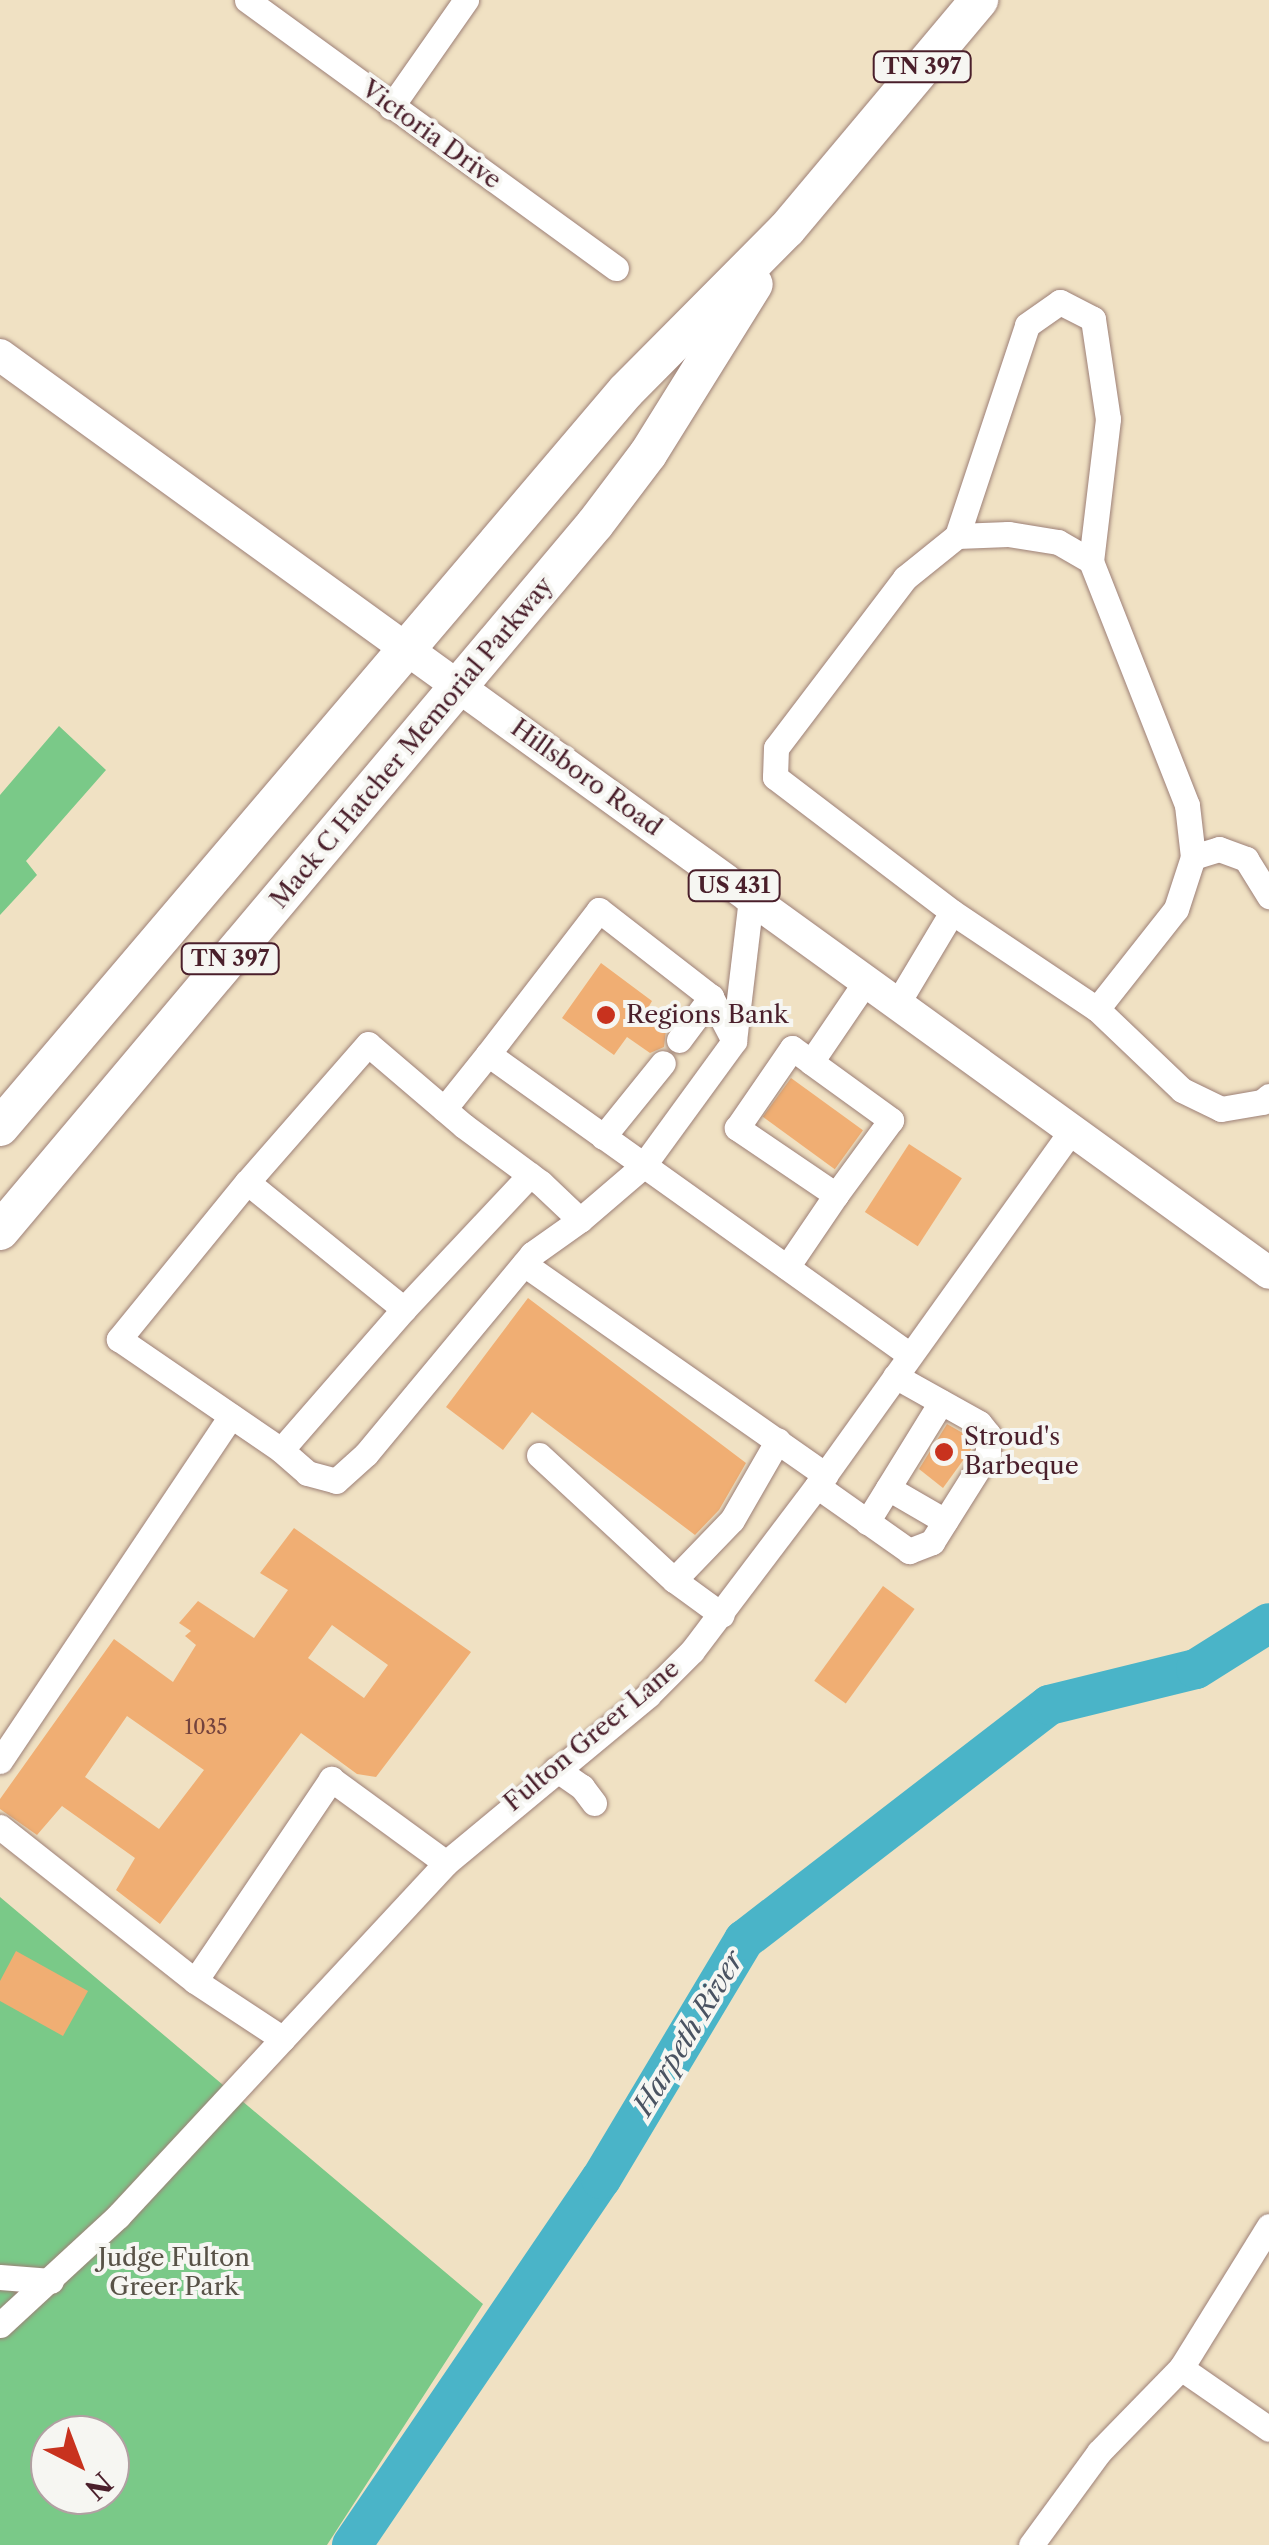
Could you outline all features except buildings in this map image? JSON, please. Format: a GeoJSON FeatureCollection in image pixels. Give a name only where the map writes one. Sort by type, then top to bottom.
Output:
{"type":"FeatureCollection","features":[{"type":"Feature","properties":{"kind":"highway","name":"Mack C Hatcher Memorial Parkway"},"geometry":{"type":"LineString","coordinates":[[0,1127],[626,391],[787,228],[978,0]]}},
{"type":"Feature","properties":{"kind":"highway","name":"Mack C Hatcher Memorial Parkway"},"geometry":{"type":"LineString","coordinates":[[0,1231],[461,688],[648,454],[787,228]]}},
{"type":"Feature","properties":{"kind":"main road","name":"Hillsboro Road"},"geometry":{"type":"LineString","coordinates":[[0,355],[1266,1270]]}},
{"type":"Feature","properties":{"kind":"street","name":"Victoria Drive"},"geometry":{"type":"LineString","coordinates":[[247,0],[616,268]]}},
{"type":"Feature","properties":{"kind":"street"},"geometry":{"type":"LineString","coordinates":[[391,107],[466,0]]}},
{"type":"Feature","properties":{"kind":"street"},"geometry":{"type":"LineString","coordinates":[[1097,1009],[1176,909],[1193,857],[1187,804],[1092,561],[1108,419],[1093,319],[1060,302],[1027,325],[957,536],[905,578],[834,670],[776,748],[775,777],[952,912],[1097,1009],[1182,1090],[1221,1109],[1262,1102],[1269,1096]]}},
{"type":"Feature","properties":{"kind":"street"},"geometry":{"type":"LineString","coordinates":[[957,536],[1008,534],[1058,542],[1092,561]]}},
{"type":"Feature","properties":{"kind":"street"},"geometry":{"type":"LineString","coordinates":[[1193,857],[1219,848],[1246,860],[1269,896]]}},
{"type":"Feature","properties":{"kind":"street"},"geometry":{"type":"LineString","coordinates":[[580,1220],[368,1044],[247,1182],[119,1339],[282,1450],[308,1473],[336,1481],[366,1454],[524,1264],[580,1220],[648,1160],[734,1041],[751,898]]}},
{"type":"Feature","properties":{"kind":"street"},"geometry":{"type":"LineString","coordinates":[[444,1109],[598,910],[711,997],[734,1041]]}},
{"type":"Feature","properties":{"kind":"street"},"geometry":{"type":"LineString","coordinates":[[897,1004],[952,912]]}},
{"type":"Feature","properties":{"kind":"street"},"geometry":{"type":"LineString","coordinates":[[811,1062],[866,981]]}},
{"type":"Feature","properties":{"kind":"street"},"geometry":{"type":"LineString","coordinates":[[679,1040],[711,997]]}},
{"type":"Feature","properties":{"kind":"street"},"geometry":{"type":"LineString","coordinates":[[787,1267],[891,1120],[792,1048],[737,1128],[836,1195]]}},
{"type":"Feature","properties":{"kind":"street"},"geometry":{"type":"LineString","coordinates":[[488,1054],[602,1137],[648,1160],[787,1267],[941,1402],[979,1424],[988,1434],[988,1453],[932,1542],[909,1551],[866,1522],[778,1440],[524,1264]]}},
{"type":"Feature","properties":{"kind":"street"},"geometry":{"type":"LineString","coordinates":[[602,1137],[662,1063]]}},
{"type":"Feature","properties":{"kind":"street","name":"Fulton Greer Lane"},"geometry":{"type":"LineString","coordinates":[[0,2325],[89,2245],[446,1863],[665,1679],[722,1615],[1072,1130]]}},
{"type":"Feature","properties":{"kind":"street"},"geometry":{"type":"LineString","coordinates":[[282,1450],[404,1309],[530,1175]]}},
{"type":"Feature","properties":{"kind":"street"},"geometry":{"type":"LineString","coordinates":[[247,1182],[404,1309]]}},
{"type":"Feature","properties":{"kind":"street"},"geometry":{"type":"LineString","coordinates":[[866,1522],[941,1402]]}},
{"type":"Feature","properties":{"kind":"street"},"geometry":{"type":"LineString","coordinates":[[0,1761],[231,1416]]}},
{"type":"Feature","properties":{"kind":"street"},"geometry":{"type":"LineString","coordinates":[[674,1580],[732,1520],[778,1440]]}},
{"type":"Feature","properties":{"kind":"street"},"geometry":{"type":"LineString","coordinates":[[539,1455],[674,1580],[722,1615]]}},
{"type":"Feature","properties":{"kind":"street"},"geometry":{"type":"LineString","coordinates":[[888,1488],[946,1521]]}},
{"type":"Feature","properties":{"kind":"street"},"geometry":{"type":"LineString","coordinates":[[556,1769],[582,1788],[594,1804]]}},
{"type":"Feature","properties":{"kind":"street"},"geometry":{"type":"LineString","coordinates":[[194,1981],[331,1779],[446,1863]]}},
{"type":"Feature","properties":{"kind":"street"},"geometry":{"type":"LineString","coordinates":[[0,1828],[194,1981],[284,2039]]}},
{"type":"Feature","properties":{"kind":"street"},"geometry":{"type":"LineString","coordinates":[[1031,2545],[1099,2452],[1181,2368],[1269,2226]]}},
{"type":"Feature","properties":{"kind":"street"},"geometry":{"type":"LineString","coordinates":[[0,2277],[51,2281]]}},
{"type":"Feature","properties":{"kind":"street"},"geometry":{"type":"LineString","coordinates":[[1181,2368],[1269,2429]]}},
{"type":"Feature","properties":{"kind":"green space"},"geometry":{"type":"Polygon","coordinates":[[[59,726],[106,770],[26,861],[37,875],[0,915],[0,795],[59,726]]]}},
{"type":"Feature","properties":{"kind":"green space","name":"Judge Fulton Greer Park"},"geometry":{"type":"Polygon","coordinates":[[[0,1897],[483,2304],[327,2545],[0,2545],[0,1897]]]}},
{"type":"Feature","properties":{"kind":"waterway","name":"Harpeth River"},"geometry":{"type":"LineString","coordinates":[[352,2545],[601,2179],[744,1940],[1049,1705],[1196,1669],[1269,1623]]}},
{"type":"Feature","properties":{"kind":"place","name":"Regions Bank"},"geometry":{"type":"Point","coordinates":[606,1015]}},
{"type":"Feature","properties":{"kind":"place","name":"Stroud's Barbeque"},"geometry":{"type":"Point","coordinates":[944,1452]}}]}
